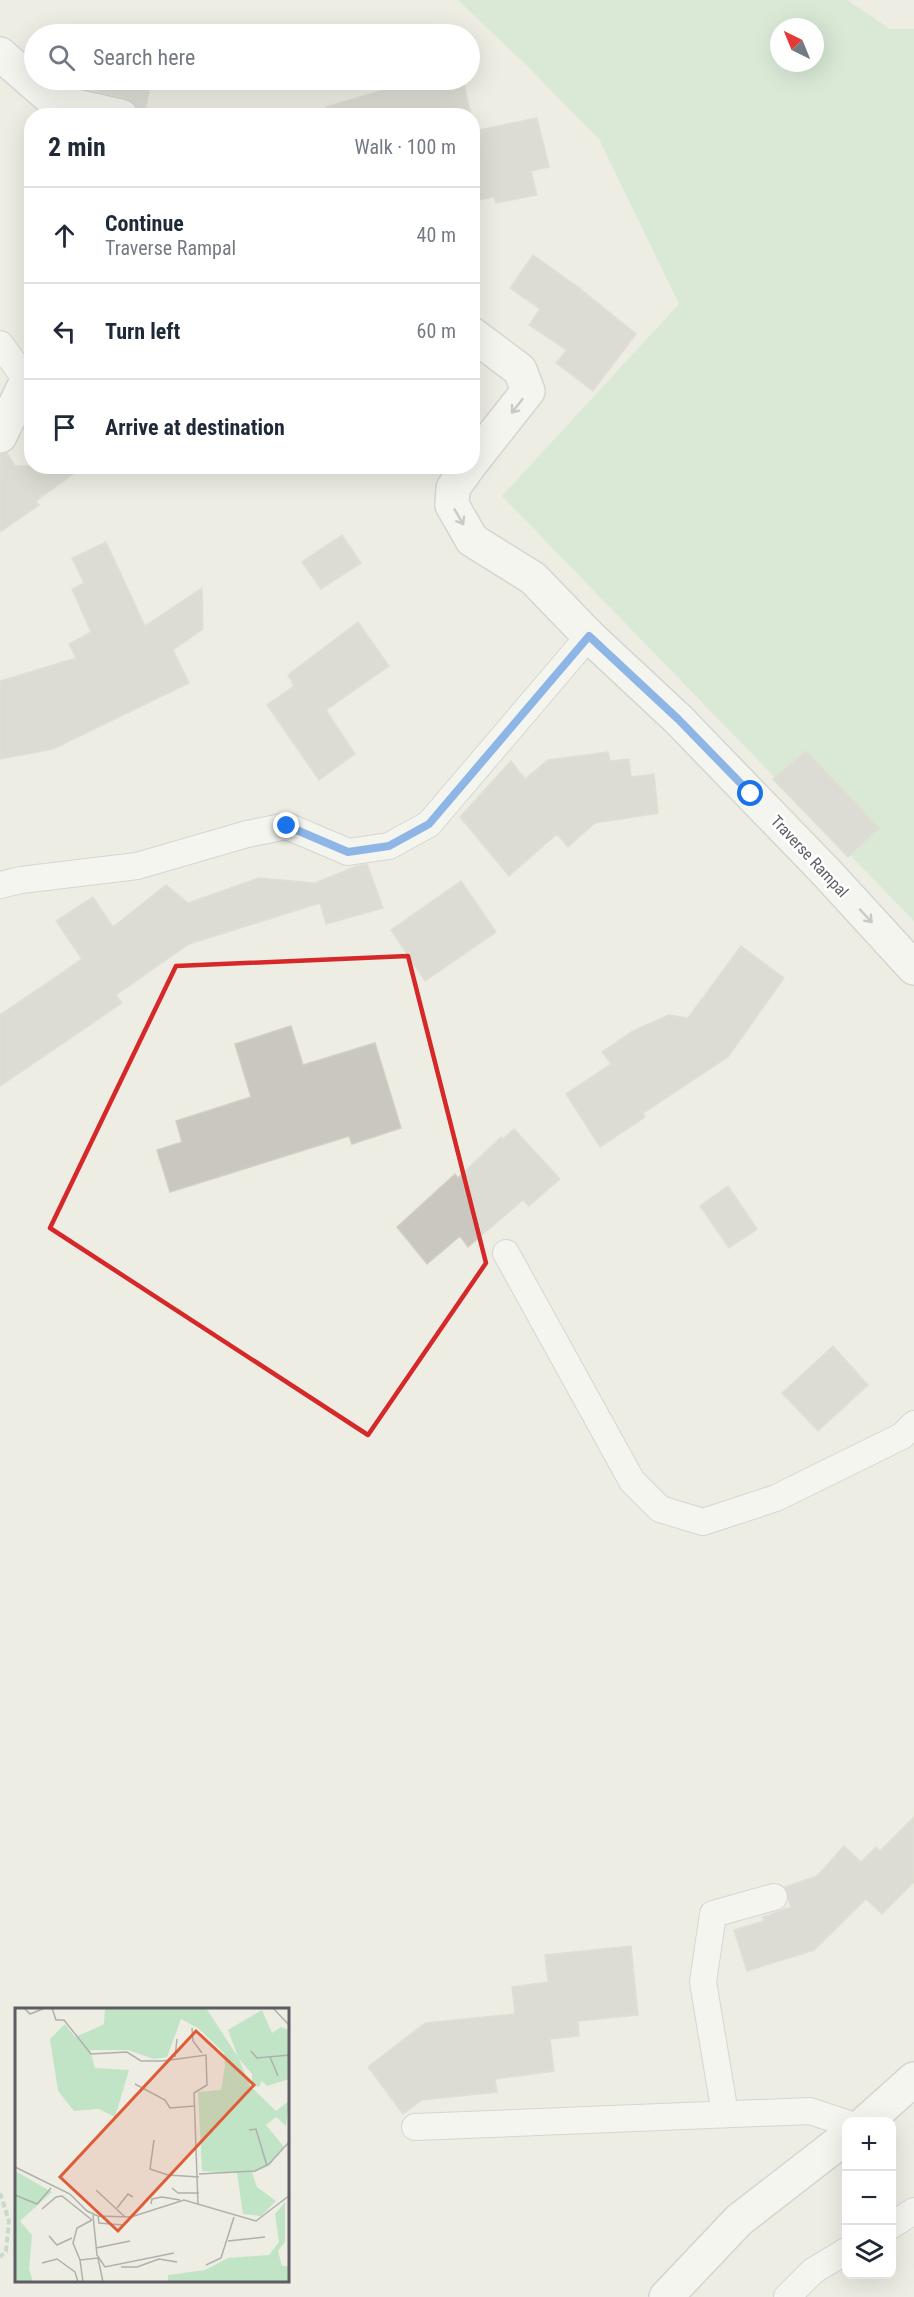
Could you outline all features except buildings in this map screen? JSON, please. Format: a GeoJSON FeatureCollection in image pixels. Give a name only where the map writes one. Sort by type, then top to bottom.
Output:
{"type":"FeatureCollection","features":[{"type":"Feature","properties":{"kind":"street"},"geometry":{"type":"LineString","coordinates":[[0,54],[24,75]]}},
{"type":"Feature","properties":{"kind":"street"},"geometry":{"type":"LineString","coordinates":[[41,90],[54,101],[85,108]]}},
{"type":"Feature","properties":{"kind":"street"},"geometry":{"type":"LineString","coordinates":[[480,340],[520,370],[528,391],[480,452]]}},
{"type":"Feature","properties":{"kind":"street"},"geometry":{"type":"LineString","coordinates":[[0,436],[24,386]]}},
{"type":"Feature","properties":{"kind":"street","name":"Traverse Rampal"},"geometry":{"type":"LineString","coordinates":[[463,474],[453,488],[452,505],[472,540],[533,578],[589,636],[678,719],[826,872],[914,968]]}},
{"type":"Feature","properties":{"kind":"street"},"geometry":{"type":"LineString","coordinates":[[871,2117],[914,2079]]}},
{"type":"Feature","properties":{"kind":"street"},"geometry":{"type":"LineString","coordinates":[[666,2297],[739,2220],[842,2141]]}},
{"type":"Feature","properties":{"kind":"lane"},"geometry":{"type":"LineString","coordinates":[[0,344],[24,370]]}},
{"type":"Feature","properties":{"kind":"lane"},"geometry":{"type":"LineString","coordinates":[[0,885],[21,880],[137,866],[247,834],[287,826],[348,852],[389,846],[429,824],[589,636]]}},
{"type":"Feature","properties":{"kind":"lane"},"geometry":{"type":"LineString","coordinates":[[506,1252],[632,1481],[660,1509],[703,1522],[776,1498],[902,1436],[914,1424]]}},
{"type":"Feature","properties":{"kind":"lane"},"geometry":{"type":"LineString","coordinates":[[725,2114],[703,1982],[713,1914],[774,1898]]}},
{"type":"Feature","properties":{"kind":"lane"},"geometry":{"type":"LineString","coordinates":[[415,2127],[810,2111],[842,2122]]}},
{"type":"Feature","properties":{"kind":"lane"},"geometry":{"type":"LineString","coordinates":[[896,2222],[914,2211]]}},
{"type":"Feature","properties":{"kind":"lane"},"geometry":{"type":"LineString","coordinates":[[787,2297],[813,2271],[842,2253]]}},
{"type":"Feature","properties":{"kind":"path"},"geometry":{"type":"LineString","coordinates":[[0,2193],[9,2221],[6,2251],[0,2257]]}},
{"type":"Feature","properties":{"kind":"highlighted area"},"geometry":{"type":"Polygon","coordinates":[[[408,956],[486,1263],[368,1435],[50,1228],[176,966],[408,956]]]}},
{"type":"Feature","properties":{"kind":"green space"},"geometry":{"type":"Polygon","coordinates":[[[458,0],[847,0],[890,29],[914,29],[914,921],[502,496],[679,304],[599,139],[458,0]]]}},
{"type":"Feature","properties":{"kind":"route"},"geometry":{"type":"LineString","coordinates":[[287,826],[348,852],[389,846],[429,824],[589,636],[678,719],[751,794]]}}]}
